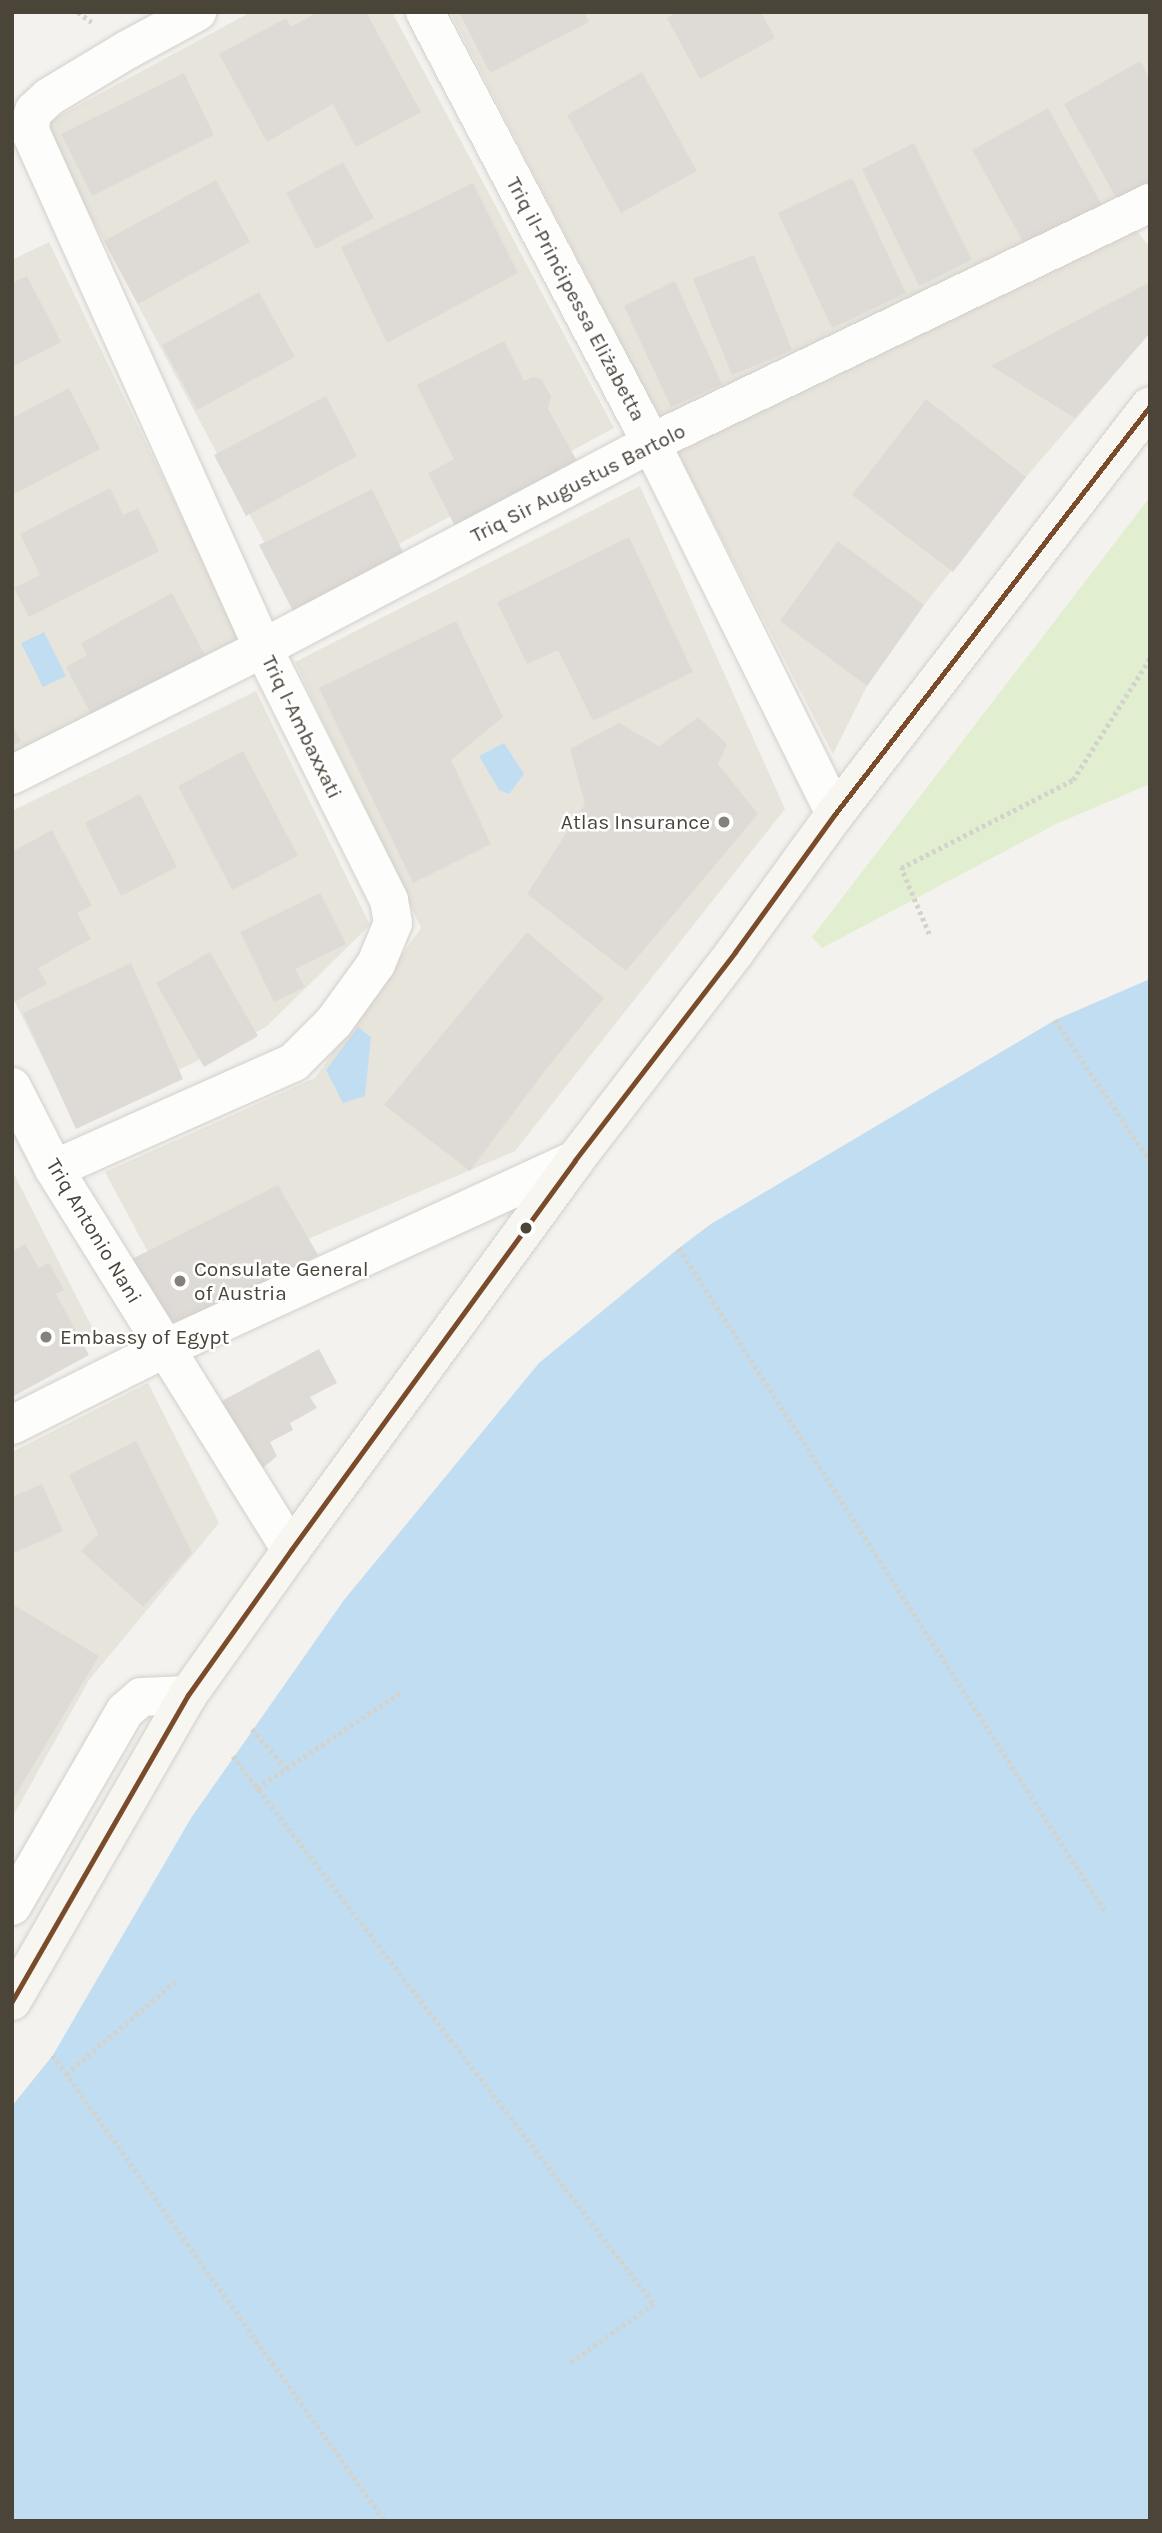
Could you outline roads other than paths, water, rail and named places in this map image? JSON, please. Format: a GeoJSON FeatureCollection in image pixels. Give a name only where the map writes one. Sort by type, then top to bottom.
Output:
{"type":"FeatureCollection","features":[{"type":"Feature","properties":{"kind":"main road"},"geometry":{"type":"LineString","coordinates":[[12,2001],[188,1695],[291,1550],[575,1160],[735,952],[835,814],[1150,406]]}},
{"type":"Feature","properties":{"kind":"street","name":"Triq l-Ambaxxati"},"geometry":{"type":"LineString","coordinates":[[54,1169],[294,1062],[334,1022],[376,964],[393,923],[389,900],[263,648],[30,133],[30,121],[34,111],[49,97],[197,12]]}},
{"type":"Feature","properties":{"kind":"street","name":"Triq il-Prinċipessa Eliżabetta"},"geometry":{"type":"LineString","coordinates":[[425,12],[651,443],[835,814]]}},
{"type":"Feature","properties":{"kind":"street","name":"Triq Sir Augustus Bartolo"},"geometry":{"type":"LineString","coordinates":[[12,775],[263,648],[651,443],[1150,203]]}},
{"type":"Feature","properties":{"kind":"street","name":"Triq Antonio Nani"},"geometry":{"type":"LineString","coordinates":[[12,1087],[54,1169],[291,1550]]}},
{"type":"Feature","properties":{"kind":"street"},"geometry":{"type":"LineString","coordinates":[[12,1425],[166,1348],[575,1160]]}},
{"type":"Feature","properties":{"kind":"street"},"geometry":{"type":"LineString","coordinates":[[12,1906],[125,1712],[141,1697],[188,1695]]}},
{"type":"Feature","properties":{"kind":"water"},"geometry":{"type":"Polygon","coordinates":[[[44,632],[66,676],[43,687],[21,643],[44,632]]]}},
{"type":"Feature","properties":{"kind":"water"},"geometry":{"type":"Polygon","coordinates":[[[504,743],[524,774],[509,794],[499,790],[479,756],[504,743]]]}},
{"type":"Feature","properties":{"kind":"water"},"geometry":{"type":"Polygon","coordinates":[[[1150,979],[1150,2521],[12,2521],[12,2106],[53,2055],[191,1818],[344,1600],[539,1363],[679,1248],[711,1224],[1055,1020],[1150,979]]]}},
{"type":"Feature","properties":{"kind":"water"},"geometry":{"type":"Polygon","coordinates":[[[358,1027],[371,1037],[365,1096],[343,1103],[326,1070],[358,1027]]]}},
{"type":"Feature","properties":{"kind":"place","name":"Atlas Insurance"},"geometry":{"type":"Point","coordinates":[724,822]}},
{"type":"Feature","properties":{"kind":"place","name":"Consulate General of Austria"},"geometry":{"type":"Point","coordinates":[180,1281]}},
{"type":"Feature","properties":{"kind":"place","name":"Embassy of Egypt"},"geometry":{"type":"Point","coordinates":[46,1337]}}]}
